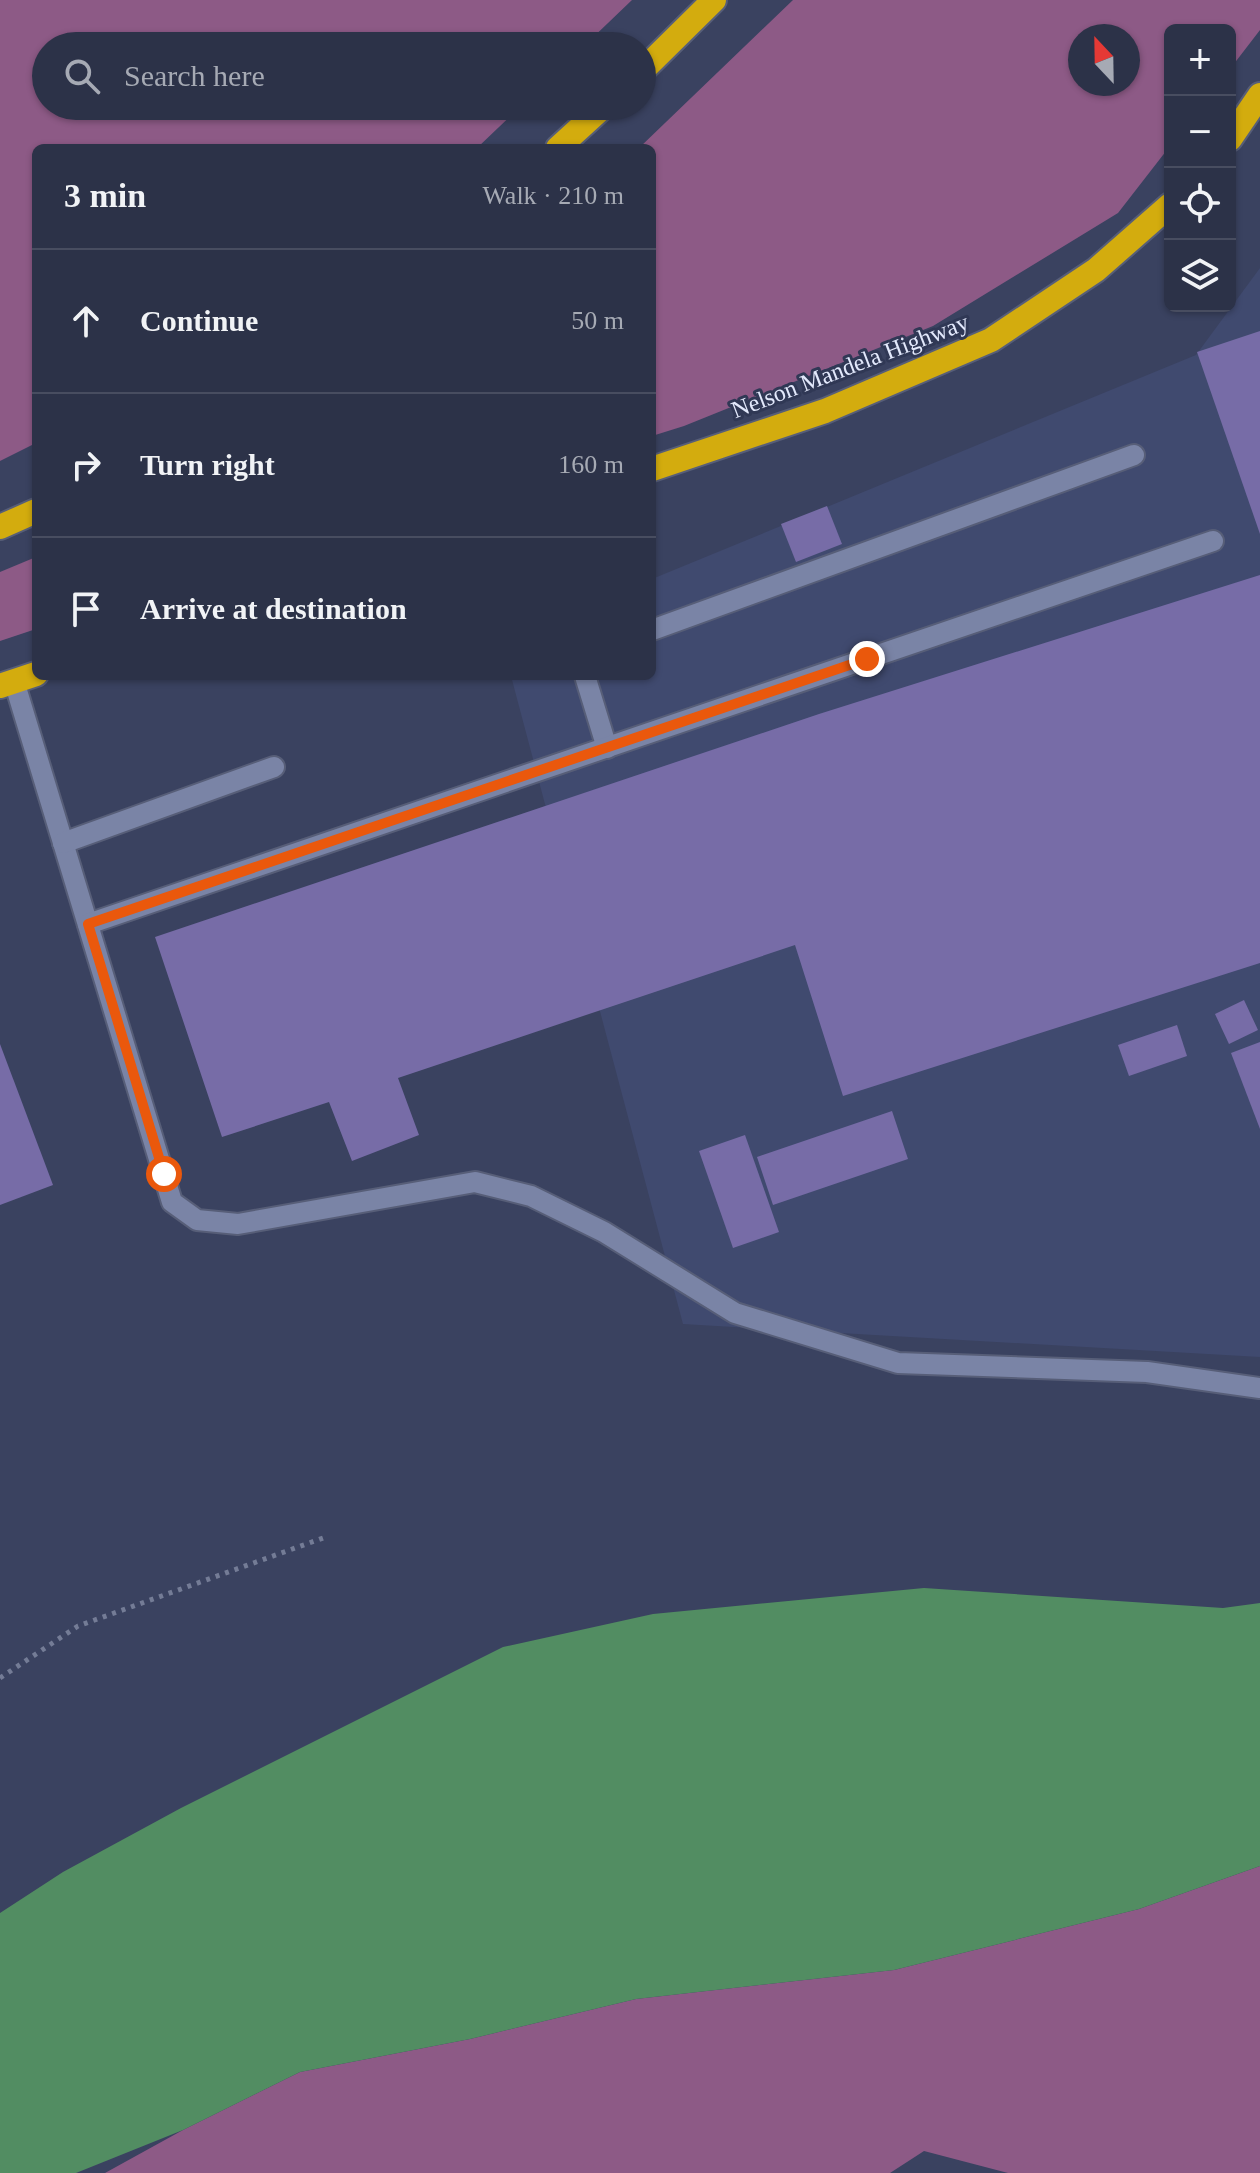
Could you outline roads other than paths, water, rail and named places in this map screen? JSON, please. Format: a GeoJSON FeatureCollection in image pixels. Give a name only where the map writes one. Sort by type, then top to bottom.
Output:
{"type":"FeatureCollection","features":[{"type":"Feature","properties":{"kind":"highway"},"geometry":{"type":"LineString","coordinates":[[656,57],[714,0]]}},
{"type":"Feature","properties":{"kind":"highway"},"geometry":{"type":"LineString","coordinates":[[1236,130],[1260,95]]}},
{"type":"Feature","properties":{"kind":"highway"},"geometry":{"type":"LineString","coordinates":[[562,144],[589,120]]}},
{"type":"Feature","properties":{"kind":"highway","name":"Nelson Mandela Highway"},"geometry":{"type":"LineString","coordinates":[[656,468],[825,411],[991,340],[1096,270],[1164,210]]}},
{"type":"Feature","properties":{"kind":"highway"},"geometry":{"type":"LineString","coordinates":[[0,527],[32,513]]}},
{"type":"Feature","properties":{"kind":"lane"},"geometry":{"type":"LineString","coordinates":[[656,629],[1134,455]]}},
{"type":"Feature","properties":{"kind":"lane"},"geometry":{"type":"LineString","coordinates":[[88,924],[1213,541]]}},
{"type":"Feature","properties":{"kind":"lane"},"geometry":{"type":"LineString","coordinates":[[586,680],[607,748]]}},
{"type":"Feature","properties":{"kind":"lane"},"geometry":{"type":"LineString","coordinates":[[17,681],[172,1202],[197,1220],[238,1224],[475,1182],[531,1196],[604,1232],[735,1313],[898,1363],[1147,1372],[1260,1388]]}},
{"type":"Feature","properties":{"kind":"lane"},"geometry":{"type":"LineString","coordinates":[[63,843],[274,767]]}}]}
